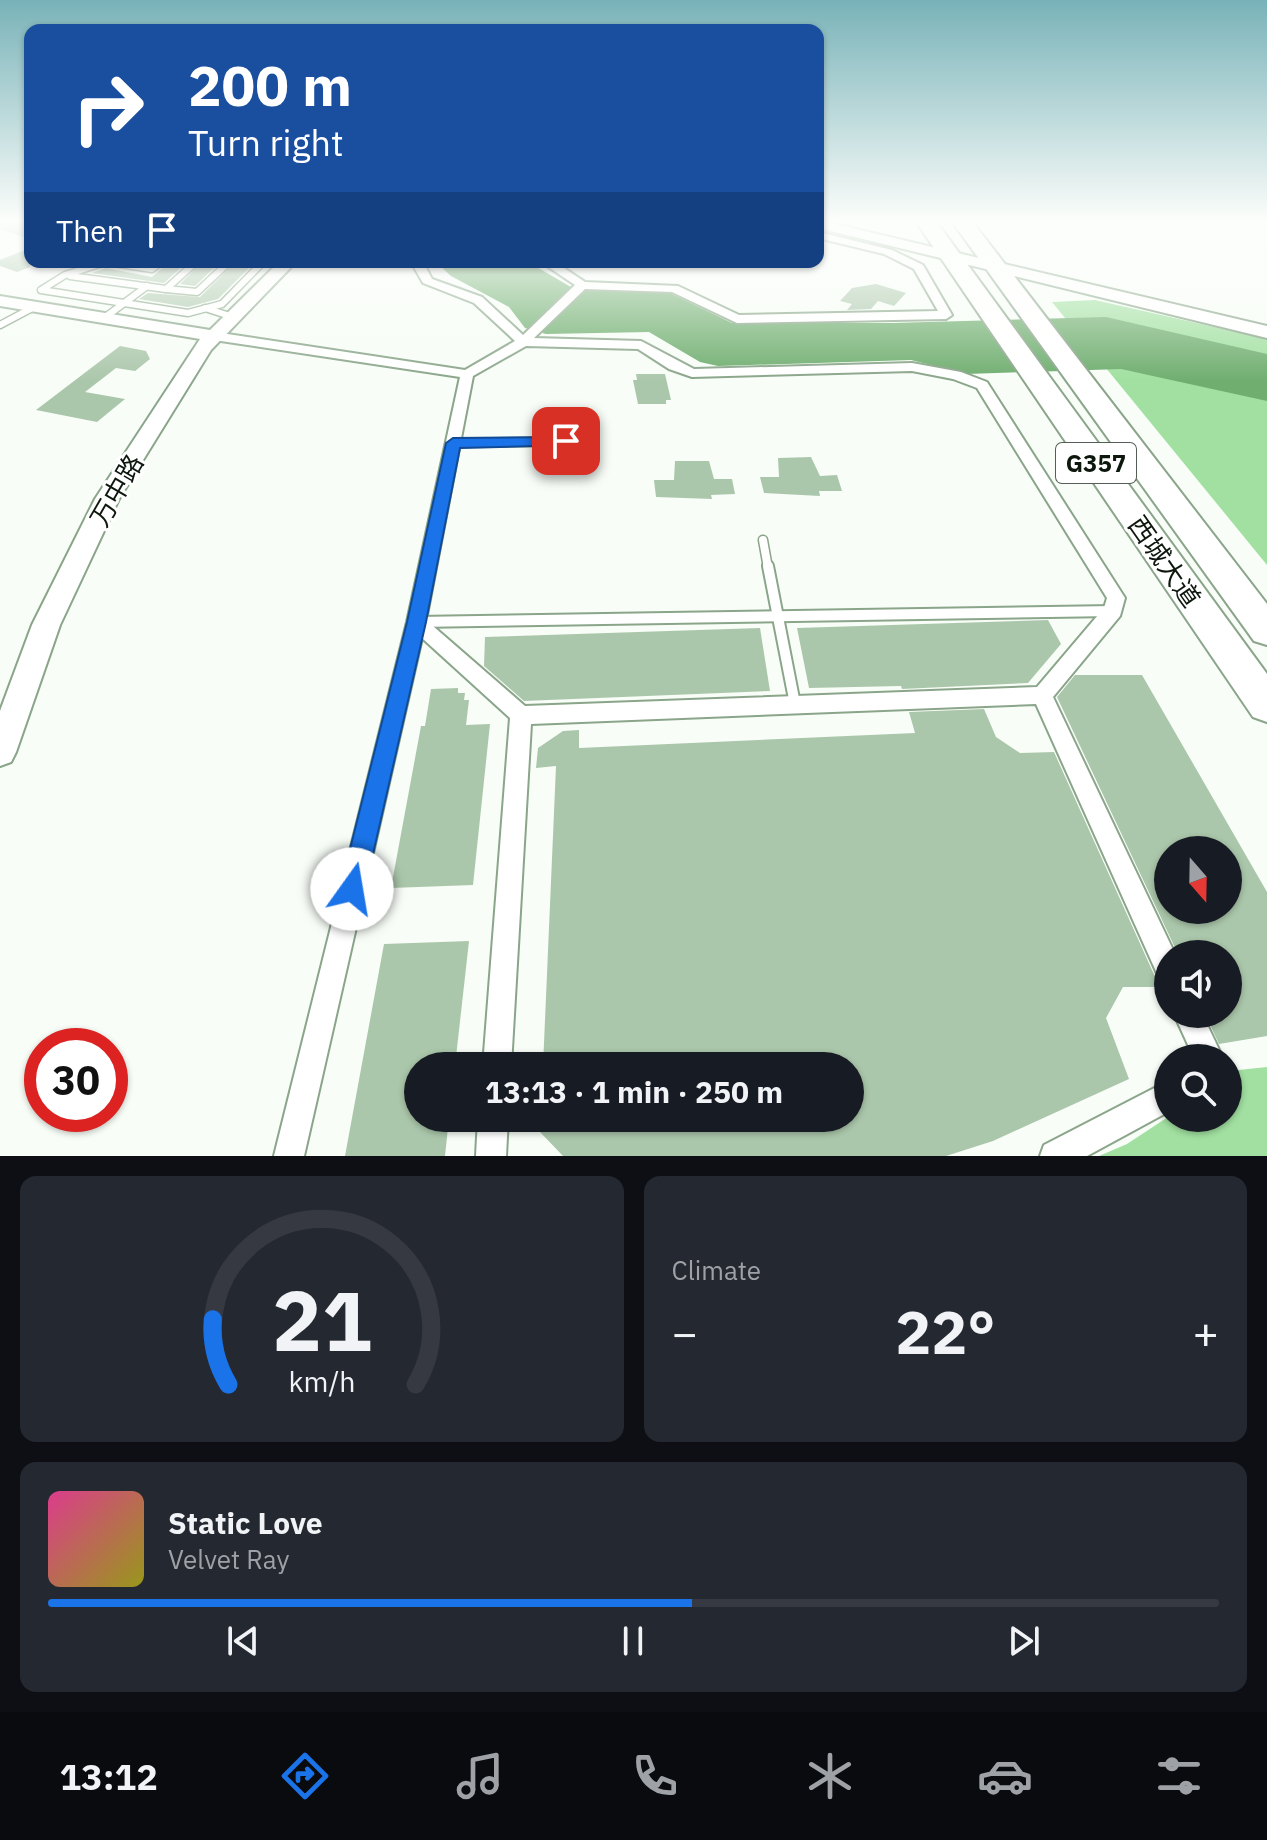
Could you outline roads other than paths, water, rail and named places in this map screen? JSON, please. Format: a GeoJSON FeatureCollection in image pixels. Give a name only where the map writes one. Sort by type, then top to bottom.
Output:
{"type":"FeatureCollection","features":[{"type":"Feature","properties":{"kind":"highway","name":"西城大道"},"geometry":{"type":"LineString","coordinates":[[962,274],[1267,705]]}},
{"type":"Feature","properties":{"kind":"highway","name":"西城大道"},"geometry":{"type":"LineString","coordinates":[[1001,274],[1267,631]]}},
{"type":"Feature","properties":{"kind":"street","name":"万中路"},"geometry":{"type":"LineString","coordinates":[[0,752],[46,625],[107,499],[197,357],[276,274]]}},
{"type":"Feature","properties":{"kind":"street"},"geometry":{"type":"LineString","coordinates":[[416,622],[521,715],[1042,695],[1115,604],[982,385],[912,367],[692,373],[674,366],[641,345],[523,342],[478,300],[427,281],[423,274]]}},
{"type":"Feature","properties":{"kind":"street"},"geometry":{"type":"LineString","coordinates":[[565,274],[582,285],[674,289],[737,319],[946,315],[923,274]]}},
{"type":"Feature","properties":{"kind":"street"},"geometry":{"type":"LineString","coordinates":[[1028,274],[1267,332]]}},
{"type":"Feature","properties":{"kind":"street"},"geometry":{"type":"LineString","coordinates":[[0,301],[467,374],[523,342],[582,285]]}},
{"type":"Feature","properties":{"kind":"street"},"geometry":{"type":"LineString","coordinates":[[289,1156],[416,622],[467,374]]}},
{"type":"Feature","properties":{"kind":"street"},"geometry":{"type":"LineString","coordinates":[[1042,695],[1155,940]]}},
{"type":"Feature","properties":{"kind":"street"},"geometry":{"type":"LineString","coordinates":[[498,1052],[521,715]]}},
{"type":"Feature","properties":{"kind":"street"},"geometry":{"type":"LineString","coordinates":[[1055,1156],[1154,1104]]}},
{"type":"Feature","properties":{"kind":"street"},"geometry":{"type":"LineString","coordinates":[[491,1156],[492,1132]]}},
{"type":"Feature","properties":{"kind":"lane"},"geometry":{"type":"LineString","coordinates":[[68,274],[41,290],[188,313],[222,304],[251,274]]}},
{"type":"Feature","properties":{"kind":"lane"},"geometry":{"type":"LineString","coordinates":[[166,289],[183,274]]}},
{"type":"Feature","properties":{"kind":"lane"},"geometry":{"type":"LineString","coordinates":[[65,275],[197,292],[216,274]]}},
{"type":"Feature","properties":{"kind":"lane"},"geometry":{"type":"LineString","coordinates":[[104,318],[147,286]]}},
{"type":"Feature","properties":{"kind":"lane"},"geometry":{"type":"LineString","coordinates":[[1,324],[34,307]]}},
{"type":"Feature","properties":{"kind":"lane"},"geometry":{"type":"LineString","coordinates":[[205,308],[233,317]]}},
{"type":"Feature","properties":{"kind":"lane"},"geometry":{"type":"LineString","coordinates":[[453,443],[594,441]]}},
{"type":"Feature","properties":{"kind":"lane"},"geometry":{"type":"LineString","coordinates":[[763,540],[795,704]]}},
{"type":"Feature","properties":{"kind":"lane"},"geometry":{"type":"LineString","coordinates":[[416,622],[779,616],[1115,604]]}}]}
